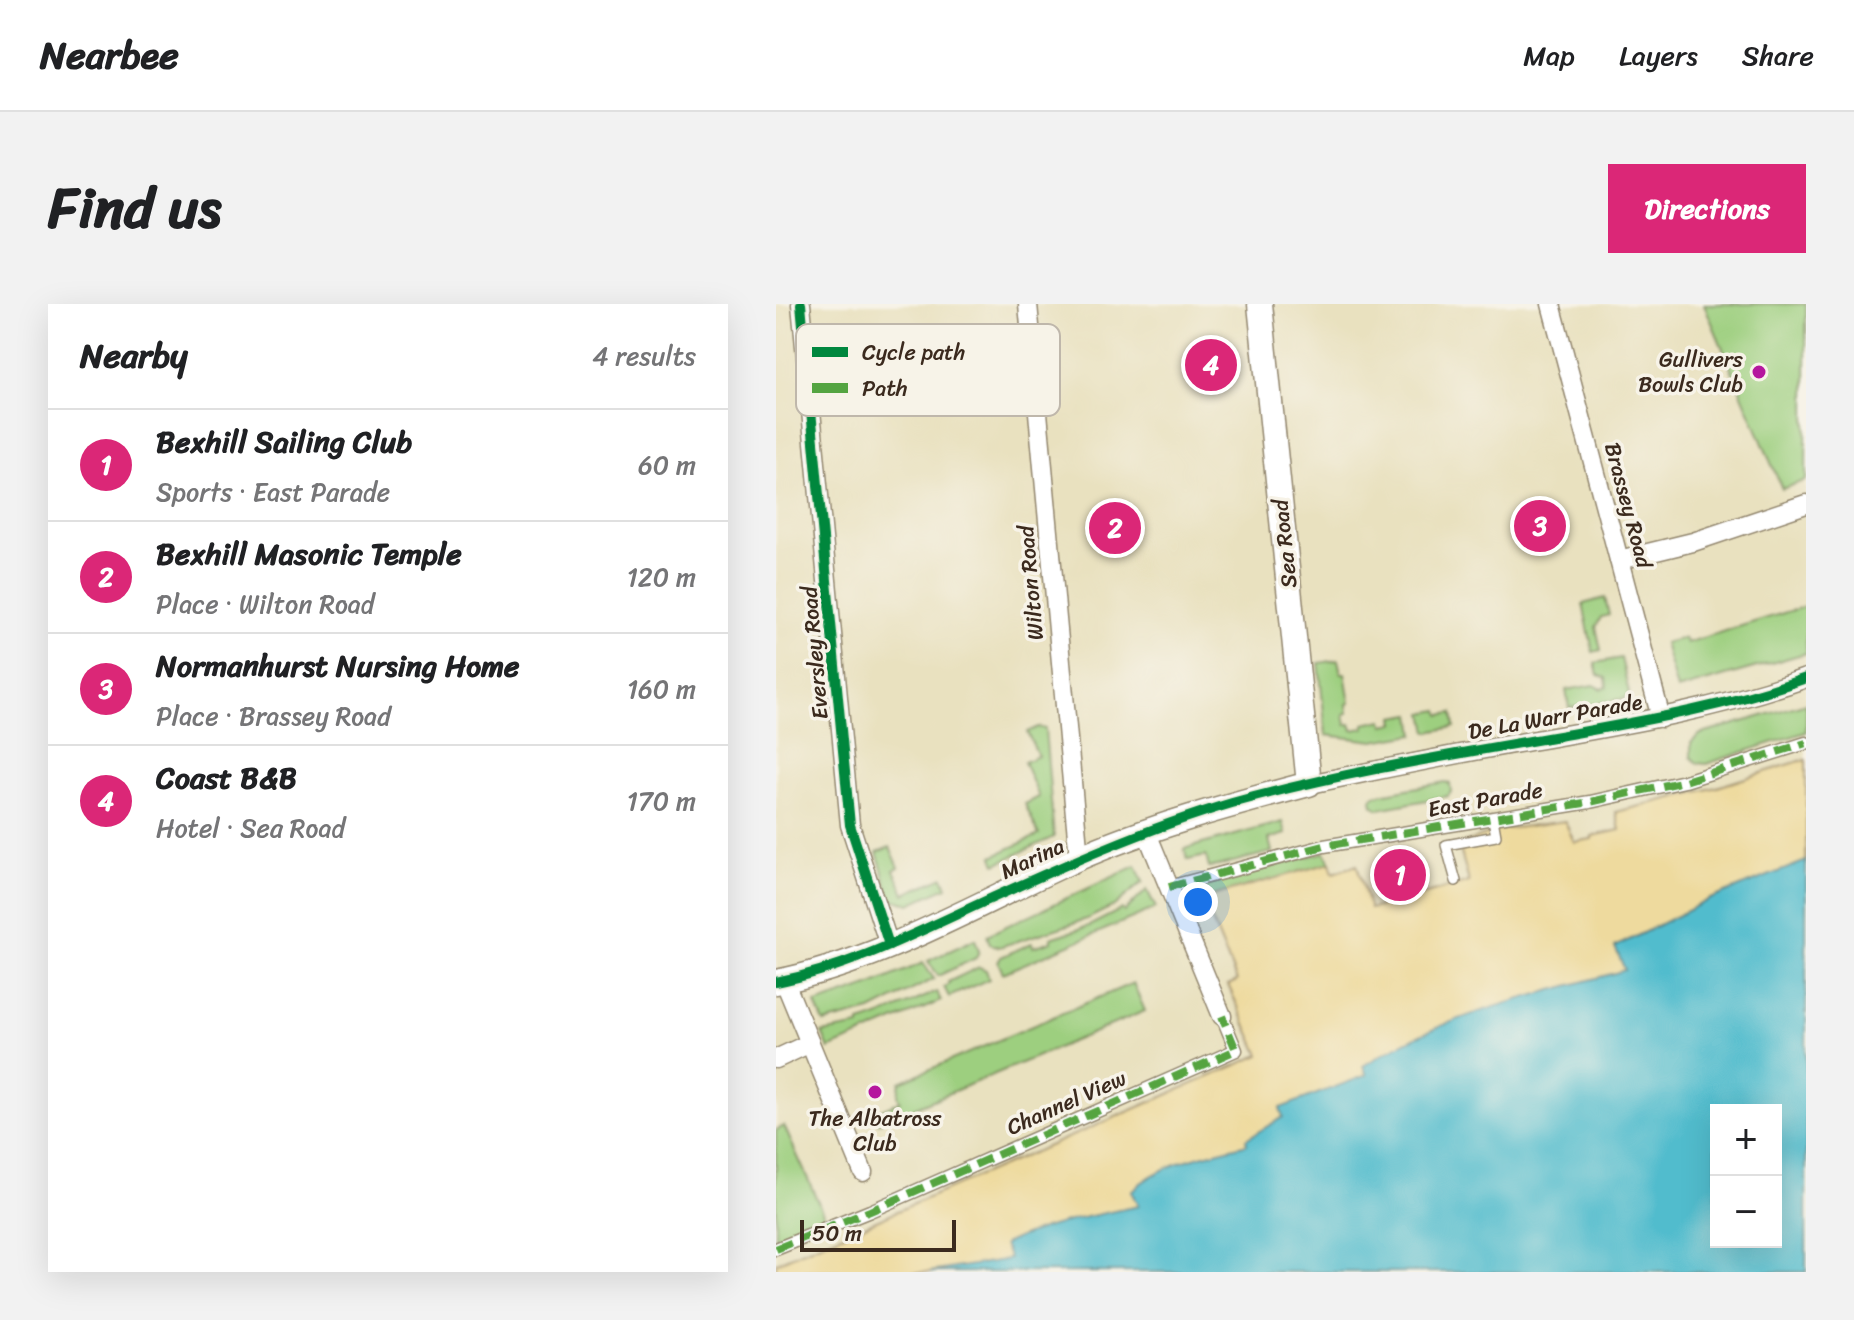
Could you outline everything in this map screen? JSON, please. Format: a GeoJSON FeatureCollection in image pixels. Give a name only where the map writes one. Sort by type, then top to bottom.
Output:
{"type":"FeatureCollection","features":[{"type":"Feature","properties":{"kind":"main road","name":"Sea Road"},"geometry":{"type":"LineString","coordinates":[[1260,304],[1309,784]]}},
{"type":"Feature","properties":{"kind":"main road","name":"Marina"},"geometry":{"type":"LineString","coordinates":[[780,981],[855,959],[1146,831],[1233,803],[1309,784]]}},
{"type":"Feature","properties":{"kind":"street","name":"Eversley Road"},"geometry":{"type":"LineString","coordinates":[[801,304],[803,324]]}},
{"type":"Feature","properties":{"kind":"street","name":"Wilton Road"},"geometry":{"type":"LineString","coordinates":[[1028,304],[1030,324]]}},
{"type":"Feature","properties":{"kind":"street","name":"Brassey Road"},"geometry":{"type":"LineString","coordinates":[[1551,304],[1661,718]]}},
{"type":"Feature","properties":{"kind":"street","name":"Eversley Road"},"geometry":{"type":"LineString","coordinates":[[812,416],[850,825],[889,945]]}},
{"type":"Feature","properties":{"kind":"street","name":"Wilton Road"},"geometry":{"type":"LineString","coordinates":[[1038,416],[1079,858]]}},
{"type":"Feature","properties":{"kind":"street"},"geometry":{"type":"LineString","coordinates":[[1619,560],[1693,542],[1806,504]]}},
{"type":"Feature","properties":{"kind":"street","name":"De La Warr Parade"},"geometry":{"type":"LineString","coordinates":[[1309,784],[1466,752],[1661,718],[1759,695],[1806,678]]}},
{"type":"Feature","properties":{"kind":"street","name":"East Parade"},"geometry":{"type":"LineString","coordinates":[[1169,887],[1324,846],[1493,819],[1685,781],[1806,743]]}},
{"type":"Feature","properties":{"kind":"street"},"geometry":{"type":"LineString","coordinates":[[1146,831],[1222,1016]]}},
{"type":"Feature","properties":{"kind":"street"},"geometry":{"type":"LineString","coordinates":[[780,981],[863,1172]]}},
{"type":"Feature","properties":{"kind":"street","name":"Channel View"},"geometry":{"type":"LineString","coordinates":[[776,1249],[1236,1050],[1222,1016]]}},
{"type":"Feature","properties":{"kind":"street"},"geometry":{"type":"LineString","coordinates":[[776,1059],[808,1044]]}},
{"type":"Feature","properties":{"kind":"lane"},"geometry":{"type":"LineString","coordinates":[[1456,881],[1446,845],[1496,836],[1493,819]]}},
{"type":"Feature","properties":{"kind":"green space"},"geometry":{"type":"Polygon","coordinates":[[[1704,304],[1806,304],[1806,480],[1782,489],[1704,304]]]}},
{"type":"Feature","properties":{"kind":"green space"},"geometry":{"type":"Polygon","coordinates":[[[1605,598],[1609,615],[1601,617],[1596,627],[1601,650],[1593,652],[1583,604],[1605,598]]]}},
{"type":"Feature","properties":{"kind":"green space"},"geometry":{"type":"Polygon","coordinates":[[[1806,606],[1806,653],[1677,690],[1664,643],[1684,638],[1686,643],[1806,606]]]}},
{"type":"Feature","properties":{"kind":"green space"},"geometry":{"type":"Polygon","coordinates":[[[1621,658],[1629,693],[1627,698],[1569,708],[1566,690],[1594,685],[1602,689],[1607,687],[1606,678],[1598,675],[1595,663],[1621,658]]]}},
{"type":"Feature","properties":{"kind":"green space"},"geometry":{"type":"Polygon","coordinates":[[[1338,660],[1341,673],[1345,673],[1350,703],[1347,704],[1348,713],[1344,714],[1346,725],[1351,724],[1353,730],[1383,720],[1384,725],[1395,723],[1394,717],[1412,714],[1415,734],[1374,741],[1326,735],[1319,663],[1338,660]]]}},
{"type":"Feature","properties":{"kind":"green space"},"geometry":{"type":"Polygon","coordinates":[[[1806,703],[1806,732],[1706,764],[1697,763],[1691,757],[1691,743],[1699,735],[1806,703]]]}},
{"type":"Feature","properties":{"kind":"green space"},"geometry":{"type":"Polygon","coordinates":[[[1439,710],[1441,715],[1453,713],[1455,727],[1428,732],[1424,713],[1439,710]]]}},
{"type":"Feature","properties":{"kind":"green space"},"geometry":{"type":"Polygon","coordinates":[[[1038,727],[1045,729],[1054,837],[996,864],[993,856],[1039,835],[1025,804],[1039,797],[1024,762],[1038,756],[1027,732],[1038,727]]]}},
{"type":"Feature","properties":{"kind":"green space"},"geometry":{"type":"Polygon","coordinates":[[[1445,782],[1450,784],[1448,796],[1379,809],[1373,805],[1375,795],[1445,782]]]}},
{"type":"Feature","properties":{"kind":"green space"},"geometry":{"type":"Polygon","coordinates":[[[1283,822],[1286,834],[1269,839],[1272,852],[1209,868],[1206,856],[1188,860],[1184,849],[1283,822]]]}},
{"type":"Feature","properties":{"kind":"green space"},"geometry":{"type":"Polygon","coordinates":[[[890,847],[899,867],[894,870],[905,894],[943,877],[947,887],[910,904],[891,899],[877,852],[890,847]]]}},
{"type":"Feature","properties":{"kind":"green space"},"geometry":{"type":"Polygon","coordinates":[[[1325,852],[1330,863],[1209,897],[1204,885],[1325,852]]]}},
{"type":"Feature","properties":{"kind":"green space"},"geometry":{"type":"Polygon","coordinates":[[[1136,866],[1143,882],[1114,906],[1087,919],[999,947],[990,944],[987,935],[1136,866]]]}},
{"type":"Feature","properties":{"kind":"green space"},"geometry":{"type":"Polygon","coordinates":[[[1147,890],[1156,908],[1003,973],[998,962],[1001,957],[1032,943],[1033,947],[1052,941],[1051,938],[1089,926],[1122,909],[1124,912],[1147,890]]]}},
{"type":"Feature","properties":{"kind":"green space"},"geometry":{"type":"Polygon","coordinates":[[[975,939],[979,951],[976,958],[938,976],[928,961],[975,939]]]}},
{"type":"Feature","properties":{"kind":"green space"},"geometry":{"type":"Polygon","coordinates":[[[923,963],[934,979],[871,1011],[824,1023],[816,1004],[923,963]]]}},
{"type":"Feature","properties":{"kind":"green space"},"geometry":{"type":"Polygon","coordinates":[[[979,967],[986,970],[989,979],[949,997],[944,987],[948,982],[979,967]]]}},
{"type":"Feature","properties":{"kind":"green space"},"geometry":{"type":"Polygon","coordinates":[[[1133,983],[1145,1011],[878,1123],[873,1113],[900,1101],[900,1082],[1133,983]]]}},
{"type":"Feature","properties":{"kind":"green space"},"geometry":{"type":"Polygon","coordinates":[[[937,992],[941,1001],[829,1049],[822,1033],[860,1026],[860,1023],[937,992]]]}},
{"type":"Feature","properties":{"kind":"green space"},"geometry":{"type":"Polygon","coordinates":[[[784,1126],[825,1217],[776,1238],[776,1130],[784,1126]]]}},
{"type":"Feature","properties":{"kind":"sand"},"geometry":{"type":"Polygon","coordinates":[[[1806,759],[1806,1272],[776,1272],[776,1263],[1260,1055],[1228,985],[1237,981],[1206,906],[1209,897],[1330,863],[1333,873],[1357,865],[1370,909],[1469,882],[1459,845],[1498,830],[1565,821],[1574,842],[1592,839],[1592,836],[1620,830],[1616,812],[1717,787],[1806,759]]]}},
{"type":"Feature","properties":{"kind":"water"},"geometry":{"type":"Polygon","coordinates":[[[1806,861],[1806,1272],[930,1272],[1010,1259],[1004,1244],[1020,1237],[1070,1221],[1138,1206],[1131,1191],[1144,1181],[1186,1160],[1247,1144],[1246,1139],[1283,1117],[1280,1108],[1367,1075],[1363,1066],[1394,1048],[1490,1008],[1625,970],[1615,947],[1710,899],[1806,861]]]}},
{"type":"Feature","properties":{"kind":"marked path"},"geometry":{"type":"LineString","coordinates":[[1169,887],[1324,846],[1590,802],[1685,781],[1806,743]]}},
{"type":"Feature","properties":{"kind":"marked path"},"geometry":{"type":"LineString","coordinates":[[776,1249],[870,1211],[1236,1050],[1222,1016]]}},
{"type":"Feature","properties":{"kind":"cycle path"},"geometry":{"type":"LineString","coordinates":[[801,304],[803,324]]}},
{"type":"Feature","properties":{"kind":"cycle path"},"geometry":{"type":"LineString","coordinates":[[812,416],[850,825],[889,945]]}},
{"type":"Feature","properties":{"kind":"cycle path"},"geometry":{"type":"LineString","coordinates":[[776,982],[854,959],[1104,849],[1232,803],[1395,765],[1684,712],[1806,678]]}},
{"type":"Feature","properties":{"kind":"place","name":"Coast B&B"},"geometry":{"type":"Point","coordinates":[1211,365]}},
{"type":"Feature","properties":{"kind":"place","name":"Gullivers Bowls Club"},"geometry":{"type":"Point","coordinates":[1759,372]}},
{"type":"Feature","properties":{"kind":"place","name":"Normanhurst Nursing Home"},"geometry":{"type":"Point","coordinates":[1540,526]}},
{"type":"Feature","properties":{"kind":"place","name":"Bexhill Masonic Temple"},"geometry":{"type":"Point","coordinates":[1115,528]}},
{"type":"Feature","properties":{"kind":"place","name":"Bexhill Sailing Club"},"geometry":{"type":"Point","coordinates":[1400,875]}},
{"type":"Feature","properties":{"kind":"place","name":"The Albatross Club"},"geometry":{"type":"Point","coordinates":[875,1092]}}]}
